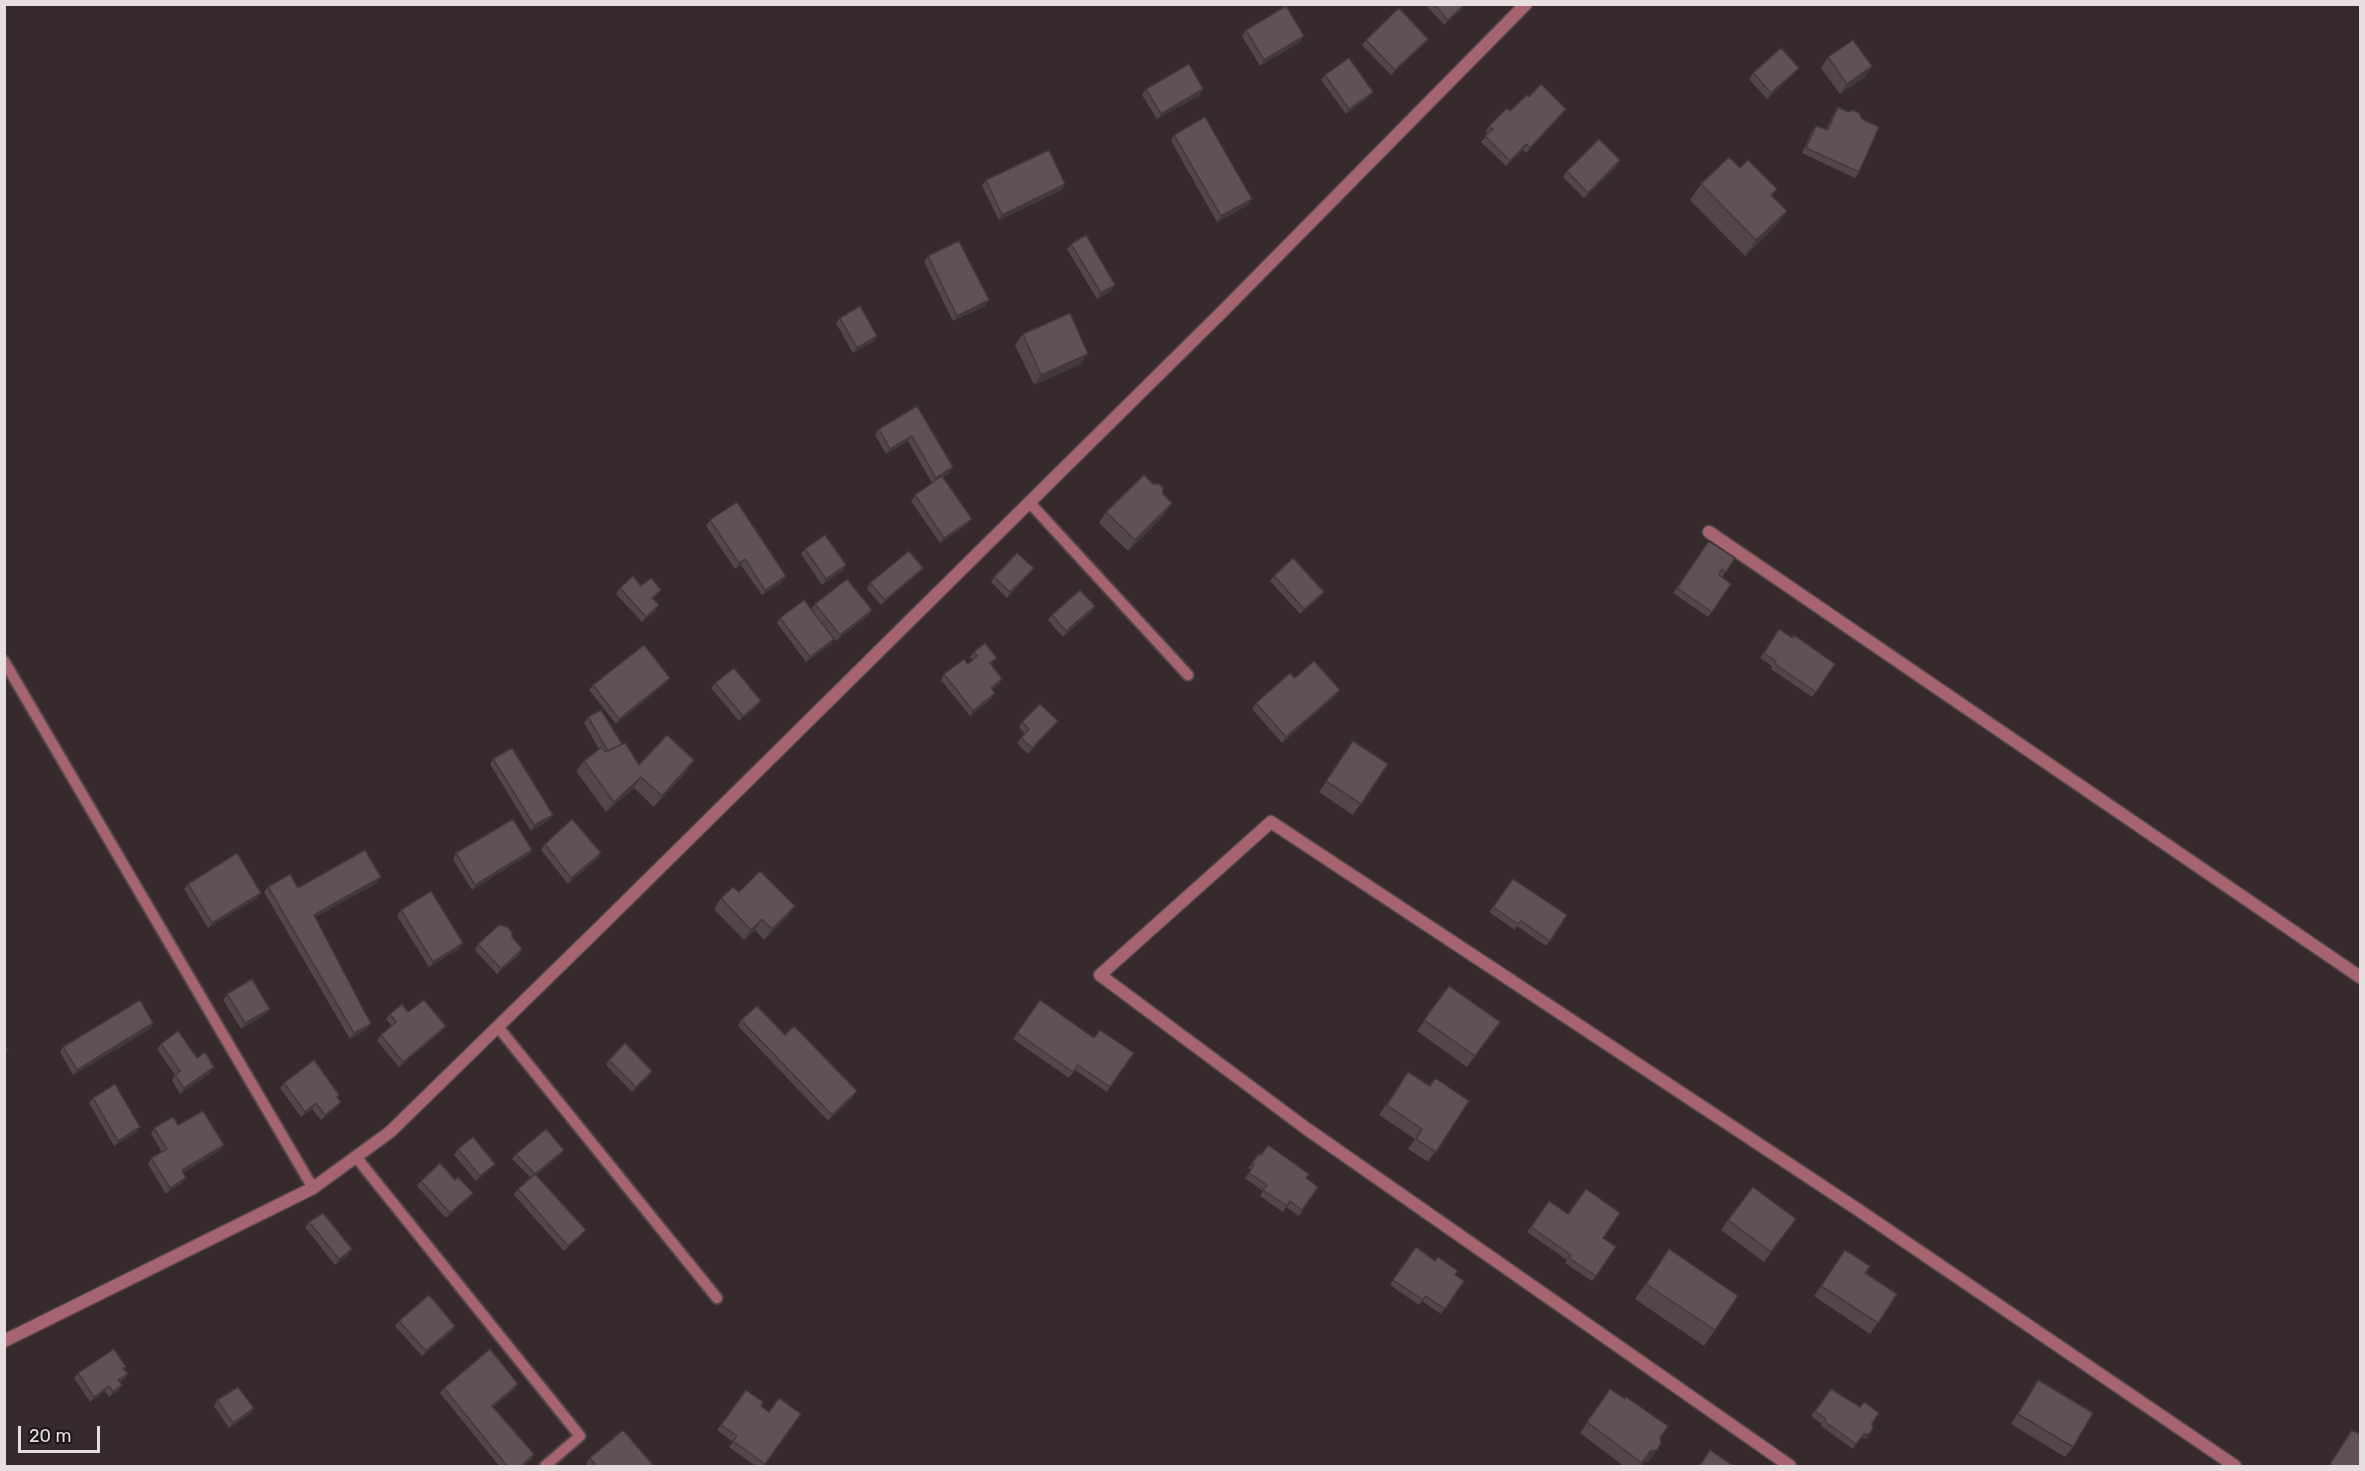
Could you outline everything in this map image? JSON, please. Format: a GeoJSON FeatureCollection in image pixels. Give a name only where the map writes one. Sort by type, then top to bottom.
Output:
{"type":"FeatureCollection","features":[{"type":"Feature","properties":{"kind":"street"},"geometry":{"type":"LineString","coordinates":[[4,1341],[313,1188],[390,1132],[1223,311],[1526,4]]}},
{"type":"Feature","properties":{"kind":"street"},"geometry":{"type":"LineString","coordinates":[[1709,532],[2361,977]]}},
{"type":"Feature","properties":{"kind":"street"},"geometry":{"type":"LineString","coordinates":[[1790,1467],[1307,1129],[1100,975],[1271,822],[1857,1209],[2235,1467]]}},
{"type":"Feature","properties":{"kind":"lane"},"geometry":{"type":"LineString","coordinates":[[1029,502],[1188,675]]}},
{"type":"Feature","properties":{"kind":"lane"},"geometry":{"type":"LineString","coordinates":[[4,661],[313,1188]]}},
{"type":"Feature","properties":{"kind":"lane"},"geometry":{"type":"LineString","coordinates":[[498,1027],[717,1298]]}},
{"type":"Feature","properties":{"kind":"lane"},"geometry":{"type":"LineString","coordinates":[[356,1157],[580,1436],[545,1467]]}},
{"type":"Feature","properties":{"kind":"building"},"geometry":{"type":"Polygon","coordinates":[[[1434,4],[1465,4],[1448,20],[1434,4]]]}},
{"type":"Feature","properties":{"kind":"building"},"geometry":{"type":"Polygon","coordinates":[[[1286,6],[1304,36],[1264,60],[1246,30],[1286,6]]]}},
{"type":"Feature","properties":{"kind":"building"},"geometry":{"type":"Polygon","coordinates":[[[1399,8],[1428,39],[1395,70],[1366,40],[1399,8]]]}},
{"type":"Feature","properties":{"kind":"building"},"geometry":{"type":"Polygon","coordinates":[[[1853,40],[1872,66],[1847,84],[1828,57],[1853,40]]]}},
{"type":"Feature","properties":{"kind":"building"},"geometry":{"type":"Polygon","coordinates":[[[1781,48],[1799,68],[1771,93],[1753,73],[1781,48]]]}},
{"type":"Feature","properties":{"kind":"building"},"geometry":{"type":"Polygon","coordinates":[[[1349,58],[1373,92],[1349,109],[1325,75],[1349,58]]]}},
{"type":"Feature","properties":{"kind":"building"},"geometry":{"type":"Polygon","coordinates":[[[1189,64],[1203,89],[1161,114],[1146,89],[1189,64]]]}},
{"type":"Feature","properties":{"kind":"building"},"geometry":{"type":"Polygon","coordinates":[[[1541,84],[1566,109],[1530,148],[1526,144],[1510,161],[1485,136],[1493,129],[1489,126],[1507,108],[1510,111],[1527,95],[1529,97],[1541,84]]]}},
{"type":"Feature","properties":{"kind":"building"},"geometry":{"type":"Polygon","coordinates":[[[1838,107],[1848,112],[1853,110],[1859,113],[1862,119],[1879,127],[1859,172],[1806,148],[1816,126],[1828,130],[1838,107]]]}},
{"type":"Feature","properties":{"kind":"building"},"geometry":{"type":"Polygon","coordinates":[[[1205,117],[1252,199],[1221,216],[1174,135],[1205,117]]]}},
{"type":"Feature","properties":{"kind":"building"},"geometry":{"type":"Polygon","coordinates":[[[1599,139],[1620,160],[1588,193],[1567,171],[1599,139]]]}},
{"type":"Feature","properties":{"kind":"building"},"geometry":{"type":"Polygon","coordinates":[[[1049,150],[1065,184],[1002,215],[986,180],[1049,150]]]}},
{"type":"Feature","properties":{"kind":"building"},"geometry":{"type":"Polygon","coordinates":[[[1729,157],[1740,168],[1748,160],[1777,189],[1771,195],[1787,211],[1756,240],[1701,184],[1729,157]]]}},
{"type":"Feature","properties":{"kind":"building"},"geometry":{"type":"Polygon","coordinates":[[[1086,235],[1115,285],[1101,293],[1071,244],[1086,235]]]}},
{"type":"Feature","properties":{"kind":"building"},"geometry":{"type":"Polygon","coordinates":[[[959,241],[989,300],[957,316],[928,256],[959,241]]]}},
{"type":"Feature","properties":{"kind":"building"},"geometry":{"type":"Polygon","coordinates":[[[860,306],[877,336],[857,348],[840,318],[860,306]]]}},
{"type":"Feature","properties":{"kind":"building"},"geometry":{"type":"Polygon","coordinates":[[[1070,313],[1088,354],[1041,375],[1023,334],[1070,313]]]}},
{"type":"Feature","properties":{"kind":"building"},"geometry":{"type":"Polygon","coordinates":[[[917,406],[953,467],[936,478],[912,436],[890,449],[879,429],[917,406]]]}},
{"type":"Feature","properties":{"kind":"building"},"geometry":{"type":"Polygon","coordinates":[[[1144,475],[1153,484],[1159,484],[1163,488],[1163,494],[1172,503],[1135,540],[1106,512],[1144,475]]]}},
{"type":"Feature","properties":{"kind":"building"},"geometry":{"type":"Polygon","coordinates":[[[942,476],[972,519],[944,538],[915,495],[942,476]]]}},
{"type":"Feature","properties":{"kind":"building"},"geometry":{"type":"Polygon","coordinates":[[[737,502],[786,576],[765,590],[745,559],[739,563],[710,520],[737,502]]]}},
{"type":"Feature","properties":{"kind":"building"},"geometry":{"type":"Polygon","coordinates":[[[825,535],[846,565],[826,579],[805,549],[825,535]]]}},
{"type":"Feature","properties":{"kind":"building"},"geometry":{"type":"Polygon","coordinates":[[[1709,541],[1735,558],[1726,572],[1722,569],[1719,575],[1731,584],[1712,612],[1677,588],[1709,541]]]}},
{"type":"Feature","properties":{"kind":"building"},"geometry":{"type":"Polygon","coordinates":[[[909,551],[923,568],[885,600],[870,583],[909,551]]]}},
{"type":"Feature","properties":{"kind":"building"},"geometry":{"type":"Polygon","coordinates":[[[1017,553],[1034,568],[1010,592],[994,577],[1017,553]]]}},
{"type":"Feature","properties":{"kind":"building"},"geometry":{"type":"Polygon","coordinates":[[[1293,558],[1324,592],[1304,609],[1274,576],[1293,558]]]}},
{"type":"Feature","properties":{"kind":"building"},"geometry":{"type":"Polygon","coordinates":[[[633,576],[641,586],[651,578],[661,590],[652,598],[659,605],[646,617],[620,588],[633,576]]]}},
{"type":"Feature","properties":{"kind":"building"},"geometry":{"type":"Polygon","coordinates":[[[847,579],[872,610],[840,635],[815,604],[847,579]]]}},
{"type":"Feature","properties":{"kind":"building"},"geometry":{"type":"Polygon","coordinates":[[[1080,590],[1095,606],[1066,631],[1052,615],[1080,590]]]}},
{"type":"Feature","properties":{"kind":"building"},"geometry":{"type":"Polygon","coordinates":[[[804,600],[834,639],[810,657],[780,618],[804,600]]]}},
{"type":"Feature","properties":{"kind":"building"},"geometry":{"type":"Polygon","coordinates":[[[1779,629],[1792,638],[1794,635],[1835,664],[1816,692],[1775,664],[1776,661],[1764,653],[1779,629]]]}},
{"type":"Feature","properties":{"kind":"building"},"geometry":{"type":"Polygon","coordinates":[[[985,643],[997,658],[990,663],[1002,679],[991,688],[995,693],[973,711],[944,674],[964,659],[968,664],[977,656],[974,652],[985,643]]]}},
{"type":"Feature","properties":{"kind":"building"},"geometry":{"type":"Polygon","coordinates":[[[644,645],[670,678],[619,719],[593,685],[644,645]]]}},
{"type":"Feature","properties":{"kind":"building"},"geometry":{"type":"Polygon","coordinates":[[[1314,661],[1340,690],[1286,737],[1256,703],[1290,673],[1295,678],[1314,661]]]}},
{"type":"Feature","properties":{"kind":"building"},"geometry":{"type":"Polygon","coordinates":[[[734,668],[761,701],[743,716],[715,683],[734,668]]]}},
{"type":"Feature","properties":{"kind":"building"},"geometry":{"type":"Polygon","coordinates":[[[1040,704],[1058,721],[1032,748],[1021,738],[1029,729],[1022,722],[1040,704]]]}},
{"type":"Feature","properties":{"kind":"building"},"geometry":{"type":"Polygon","coordinates":[[[601,710],[622,744],[608,751],[588,717],[601,710]]]}},
{"type":"Feature","properties":{"kind":"building"},"geometry":{"type":"Polygon","coordinates":[[[667,735],[694,760],[662,796],[641,777],[614,802],[584,761],[602,747],[605,752],[625,743],[639,765],[667,735]]]}},
{"type":"Feature","properties":{"kind":"building"},"geometry":{"type":"Polygon","coordinates":[[[1353,741],[1388,764],[1361,804],[1326,781],[1353,741]]]}},
{"type":"Feature","properties":{"kind":"building"},"geometry":{"type":"Polygon","coordinates":[[[512,748],[553,815],[534,825],[493,759],[512,748]]]}},
{"type":"Feature","properties":{"kind":"building"},"geometry":{"type":"Polygon","coordinates":[[[513,819],[532,850],[475,885],[456,853],[513,819]]]}},
{"type":"Feature","properties":{"kind":"building"},"geometry":{"type":"Polygon","coordinates":[[[572,819],[601,853],[571,878],[545,844],[572,819]]]}},
{"type":"Feature","properties":{"kind":"building"},"geometry":{"type":"Polygon","coordinates":[[[365,850],[381,877],[314,915],[371,1024],[354,1033],[268,887],[290,874],[298,888],[365,850]]]}},
{"type":"Feature","properties":{"kind":"building"},"geometry":{"type":"Polygon","coordinates":[[[237,853],[261,893],[212,923],[188,884],[237,853]]]}},
{"type":"Feature","properties":{"kind":"building"},"geometry":{"type":"Polygon","coordinates":[[[760,871],[795,906],[772,929],[762,919],[751,930],[721,898],[733,887],[739,892],[760,871]]]}},
{"type":"Feature","properties":{"kind":"building"},"geometry":{"type":"Polygon","coordinates":[[[1513,879],[1567,915],[1550,941],[1521,921],[1518,924],[1493,907],[1513,879]]]}},
{"type":"Feature","properties":{"kind":"building"},"geometry":{"type":"Polygon","coordinates":[[[431,891],[463,943],[433,962],[401,910],[431,891]]]}},
{"type":"Feature","properties":{"kind":"building"},"geometry":{"type":"Polygon","coordinates":[[[499,925],[507,927],[512,932],[512,937],[522,949],[501,969],[478,944],[499,925]]]}},
{"type":"Feature","properties":{"kind":"building"},"geometry":{"type":"Polygon","coordinates":[[[252,979],[270,1009],[245,1023],[227,994],[252,979]]]}},
{"type":"Feature","properties":{"kind":"building"},"geometry":{"type":"Polygon","coordinates":[[[1449,986],[1500,1022],[1475,1056],[1424,1020],[1449,986]]]}},
{"type":"Feature","properties":{"kind":"building"},"geometry":{"type":"Polygon","coordinates":[[[140,1000],[153,1023],[77,1070],[63,1047],[140,1000]]]}},
{"type":"Feature","properties":{"kind":"building"},"geometry":{"type":"Polygon","coordinates":[[[424,1000],[446,1026],[403,1062],[381,1035],[396,1022],[390,1014],[402,1004],[408,1012],[424,1000]]]}},
{"type":"Feature","properties":{"kind":"building"},"geometry":{"type":"Polygon","coordinates":[[[1040,1000],[1094,1038],[1100,1030],[1134,1053],[1110,1087],[1078,1065],[1073,1072],[1017,1033],[1040,1000]]]}},
{"type":"Feature","properties":{"kind":"building"},"geometry":{"type":"Polygon","coordinates":[[[757,1006],[785,1035],[794,1026],[857,1091],[832,1115],[741,1020],[757,1006]]]}},
{"type":"Feature","properties":{"kind":"building"},"geometry":{"type":"Polygon","coordinates":[[[178,1031],[197,1058],[205,1052],[214,1067],[184,1088],[175,1075],[180,1071],[161,1044],[178,1031]]]}},
{"type":"Feature","properties":{"kind":"building"},"geometry":{"type":"Polygon","coordinates":[[[625,1043],[652,1071],[636,1087],[609,1060],[625,1043]]]}},
{"type":"Feature","properties":{"kind":"building"},"geometry":{"type":"Polygon","coordinates":[[[314,1060],[339,1095],[337,1097],[341,1102],[325,1115],[316,1103],[305,1112],[284,1083],[314,1060]]]}},
{"type":"Feature","properties":{"kind":"building"},"geometry":{"type":"Polygon","coordinates":[[[1408,1072],[1430,1086],[1435,1078],[1469,1101],[1436,1152],[1416,1139],[1422,1129],[1387,1105],[1408,1072]]]}},
{"type":"Feature","properties":{"kind":"building"},"geometry":{"type":"Polygon","coordinates":[[[115,1084],[140,1127],[118,1141],[93,1098],[115,1084]]]}},
{"type":"Feature","properties":{"kind":"building"},"geometry":{"type":"Polygon","coordinates":[[[203,1111],[224,1145],[182,1170],[186,1178],[170,1188],[151,1158],[167,1149],[154,1128],[173,1117],[178,1125],[203,1111]]]}},
{"type":"Feature","properties":{"kind":"building"},"geometry":{"type":"Polygon","coordinates":[[[546,1129],[564,1150],[535,1174],[516,1154],[546,1129]]]}},
{"type":"Feature","properties":{"kind":"building"},"geometry":{"type":"Polygon","coordinates":[[[473,1137],[495,1164],[480,1176],[458,1149],[473,1137]]]}},
{"type":"Feature","properties":{"kind":"building"},"geometry":{"type":"Polygon","coordinates":[[[1268,1145],[1309,1174],[1306,1178],[1318,1187],[1302,1210],[1290,1201],[1287,1206],[1263,1190],[1267,1185],[1249,1173],[1254,1164],[1252,1163],[1268,1145]]]}},
{"type":"Feature","properties":{"kind":"building"},"geometry":{"type":"Polygon","coordinates":[[[440,1163],[455,1180],[458,1177],[473,1193],[450,1213],[421,1181],[440,1163]]]}},
{"type":"Feature","properties":{"kind":"building"},"geometry":{"type":"Polygon","coordinates":[[[535,1174],[586,1230],[568,1246],[518,1189],[535,1174]]]}},
{"type":"Feature","properties":{"kind":"building"},"geometry":{"type":"Polygon","coordinates":[[[1753,1187],[1796,1219],[1771,1252],[1728,1220],[1753,1187]]]}},
{"type":"Feature","properties":{"kind":"building"},"geometry":{"type":"Polygon","coordinates":[[[1586,1189],[1620,1213],[1603,1238],[1616,1247],[1596,1276],[1569,1258],[1571,1255],[1531,1227],[1549,1201],[1568,1214],[1586,1189]]]}},
{"type":"Feature","properties":{"kind":"building"},"geometry":{"type":"Polygon","coordinates":[[[323,1213],[352,1249],[339,1259],[309,1222],[323,1213]]]}},
{"type":"Feature","properties":{"kind":"building"},"geometry":{"type":"Polygon","coordinates":[[[1416,1247],[1435,1261],[1438,1257],[1458,1271],[1455,1275],[1464,1281],[1445,1309],[1425,1296],[1423,1300],[1393,1280],[1416,1247]]]}},
{"type":"Feature","properties":{"kind":"building"},"geometry":{"type":"Polygon","coordinates":[[[1669,1249],[1738,1296],[1715,1330],[1646,1284],[1669,1249]]]}},
{"type":"Feature","properties":{"kind":"building"},"geometry":{"type":"Polygon","coordinates":[[[1845,1250],[1870,1266],[1865,1273],[1897,1294],[1878,1323],[1821,1286],[1845,1250]]]}},
{"type":"Feature","properties":{"kind":"building"},"geometry":{"type":"Polygon","coordinates":[[[429,1295],[455,1326],[426,1351],[399,1321],[429,1295]]]}},
{"type":"Feature","properties":{"kind":"building"},"geometry":{"type":"Polygon","coordinates":[[[114,1349],[128,1374],[118,1380],[122,1385],[113,1392],[109,1386],[94,1397],[78,1373],[114,1349]]]}},
{"type":"Feature","properties":{"kind":"building"},"geometry":{"type":"Polygon","coordinates":[[[490,1349],[518,1384],[492,1406],[534,1454],[520,1467],[508,1467],[444,1388],[490,1349]]]}},
{"type":"Feature","properties":{"kind":"building"},"geometry":{"type":"Polygon","coordinates":[[[2038,1380],[2093,1413],[2073,1447],[2018,1414],[2038,1380]]]}},
{"type":"Feature","properties":{"kind":"building"},"geometry":{"type":"Polygon","coordinates":[[[238,1387],[254,1408],[233,1423],[217,1400],[238,1387]]]}},
{"type":"Feature","properties":{"kind":"building"},"geometry":{"type":"Polygon","coordinates":[[[1610,1389],[1625,1399],[1626,1397],[1668,1426],[1660,1438],[1661,1443],[1657,1450],[1650,1451],[1642,1463],[1587,1422],[1610,1389]]]}},
{"type":"Feature","properties":{"kind":"building"},"geometry":{"type":"Polygon","coordinates":[[[1831,1389],[1860,1407],[1864,1402],[1879,1413],[1872,1423],[1873,1428],[1869,1434],[1864,1434],[1856,1444],[1824,1421],[1826,1419],[1815,1411],[1831,1389]]]}},
{"type":"Feature","properties":{"kind":"building"},"geometry":{"type":"Polygon","coordinates":[[[746,1390],[763,1402],[761,1406],[769,1412],[779,1398],[801,1414],[765,1464],[733,1441],[737,1436],[721,1425],[746,1390]]]}},
{"type":"Feature","properties":{"kind":"building"},"geometry":{"type":"Polygon","coordinates":[[[623,1430],[652,1464],[649,1467],[597,1467],[590,1458],[623,1430]]]}},
{"type":"Feature","properties":{"kind":"building"},"geometry":{"type":"Polygon","coordinates":[[[2352,1430],[2361,1435],[2361,1467],[2334,1467],[2330,1464],[2352,1430]]]}},
{"type":"Feature","properties":{"kind":"building"},"geometry":{"type":"Polygon","coordinates":[[[1710,1450],[1735,1467],[1699,1467],[1710,1450]]]}}]}
